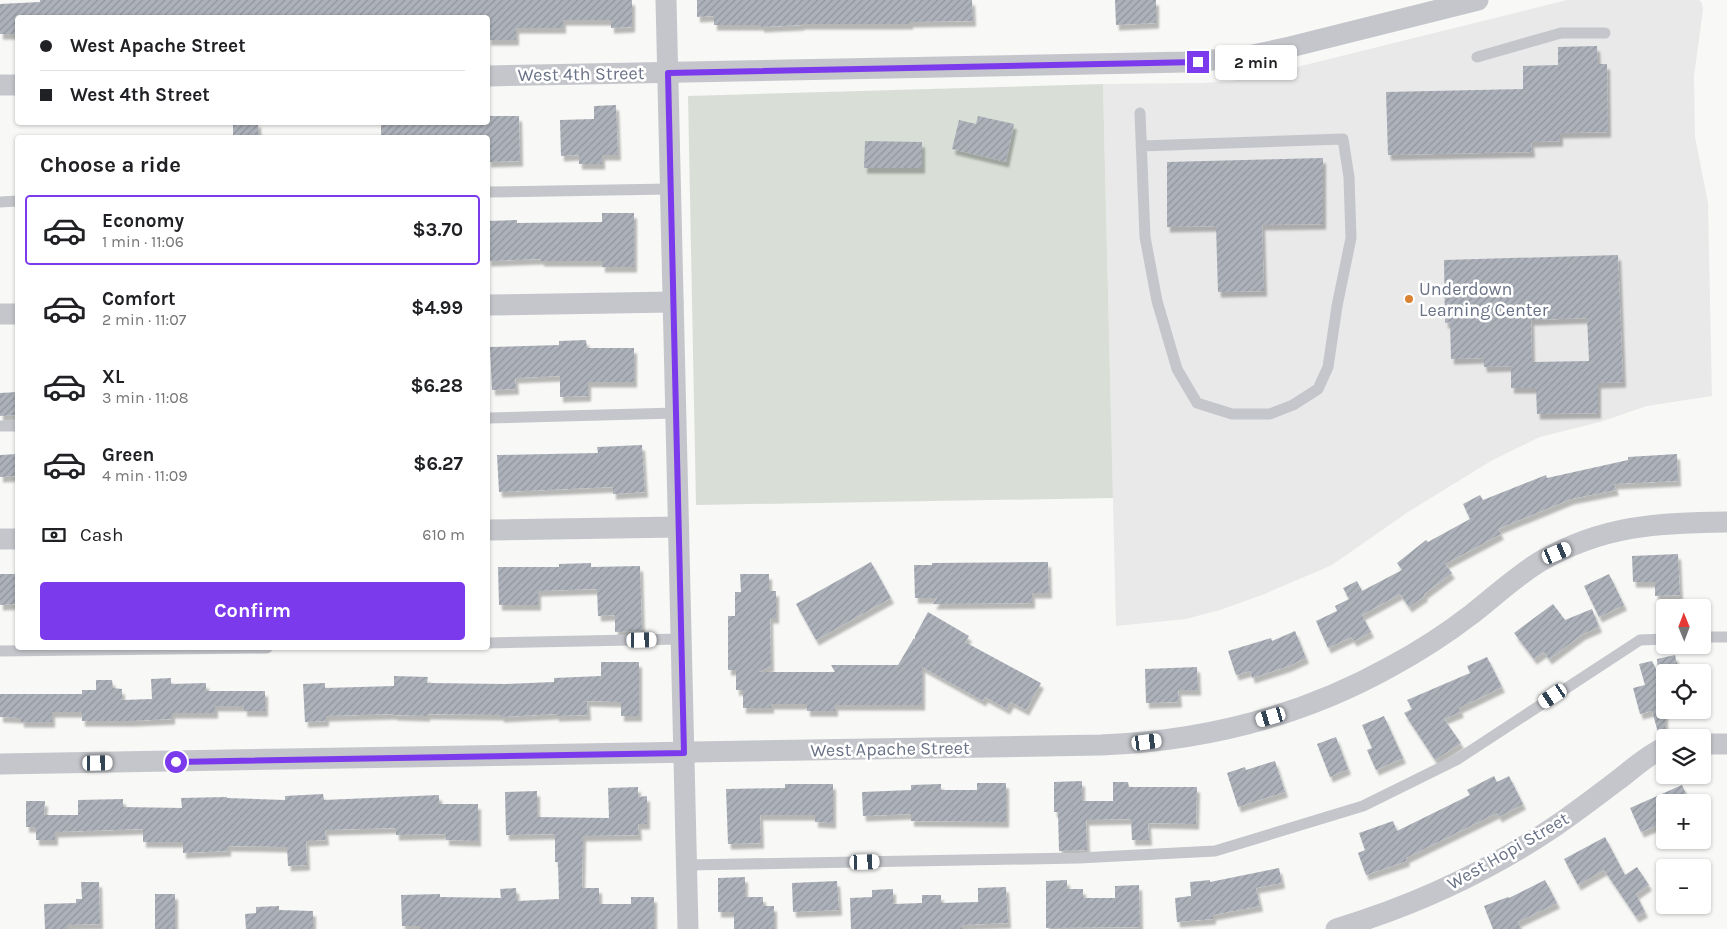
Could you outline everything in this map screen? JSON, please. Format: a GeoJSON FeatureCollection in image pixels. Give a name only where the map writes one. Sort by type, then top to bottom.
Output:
{"type":"FeatureCollection","features":[{"type":"Feature","properties":{"kind":"street"},"geometry":{"type":"LineString","coordinates":[[666,0],[688,929]]}},
{"type":"Feature","properties":{"kind":"street","name":"West 4th Street"},"geometry":{"type":"LineString","coordinates":[[490,76],[1211,61],[1266,53],[1478,0]]}},
{"type":"Feature","properties":{"kind":"street"},"geometry":{"type":"LineString","coordinates":[[0,85],[15,85]]}},
{"type":"Feature","properties":{"kind":"street"},"geometry":{"type":"LineString","coordinates":[[490,305],[673,302]]}},
{"type":"Feature","properties":{"kind":"street"},"geometry":{"type":"LineString","coordinates":[[0,314],[15,314]]}},
{"type":"Feature","properties":{"kind":"street","name":"West Apache Street"},"geometry":{"type":"LineString","coordinates":[[0,764],[684,753],[1101,745],[1147,742],[1221,731],[1246,725],[1294,710],[1343,691],[1416,652],[1450,630],[1523,573],[1557,553],[1577,544],[1619,530],[1640,526],[1727,522]]}},
{"type":"Feature","properties":{"kind":"street"},"geometry":{"type":"LineString","coordinates":[[490,530],[678,527]]}},
{"type":"Feature","properties":{"kind":"street"},"geometry":{"type":"LineString","coordinates":[[0,539],[15,539]]}},
{"type":"Feature","properties":{"kind":"street"},"geometry":{"type":"LineString","coordinates":[[1711,744],[1727,744]]}},
{"type":"Feature","properties":{"kind":"street","name":"West Hopi Street"},"geometry":{"type":"LineString","coordinates":[[1336,929],[1407,904],[1497,862],[1552,828],[1600,794],[1644,759],[1656,753]]}},
{"type":"Feature","properties":{"kind":"lane"},"geometry":{"type":"LineString","coordinates":[[1478,57],[1561,33],[1605,33]]}},
{"type":"Feature","properties":{"kind":"lane"},"geometry":{"type":"LineString","coordinates":[[1140,113],[1145,237],[1157,301],[1177,369],[1197,403],[1232,414],[1270,414],[1293,404],[1318,389],[1328,367],[1337,306],[1351,238],[1349,177],[1343,139],[1142,146]]}},
{"type":"Feature","properties":{"kind":"lane"},"geometry":{"type":"LineString","coordinates":[[490,192],[670,189]]}},
{"type":"Feature","properties":{"kind":"lane"},"geometry":{"type":"LineString","coordinates":[[0,202],[15,201]]}},
{"type":"Feature","properties":{"kind":"lane"},"geometry":{"type":"LineString","coordinates":[[490,418],[676,413]]}},
{"type":"Feature","properties":{"kind":"lane"},"geometry":{"type":"LineString","coordinates":[[0,426],[15,426]]}},
{"type":"Feature","properties":{"kind":"lane"},"geometry":{"type":"LineString","coordinates":[[1711,637],[1727,636]]}},
{"type":"Feature","properties":{"kind":"lane"},"geometry":{"type":"LineString","coordinates":[[490,643],[681,639]]}},
{"type":"Feature","properties":{"kind":"lane"},"geometry":{"type":"LineString","coordinates":[[687,865],[1079,858],[1215,851],[1363,806],[1458,759],[1640,640],[1656,639]]}},
{"type":"Feature","properties":{"kind":"lane"},"geometry":{"type":"LineString","coordinates":[[0,651],[89,650]]}},
{"type":"Feature","properties":{"kind":"shaded area","name":"Underdown Learning Center"},"geometry":{"type":"Polygon","coordinates":[[[1567,0],[1699,0],[1702,3],[1703,10],[1694,76],[1695,137],[1708,203],[1712,396],[1647,406],[1600,422],[1540,437],[1491,461],[1408,512],[1332,565],[1262,595],[1220,610],[1186,619],[1116,626],[1103,84],[1232,81],[1297,67],[1567,0]]]}},
{"type":"Feature","properties":{"kind":"shaded area"},"geometry":{"type":"Polygon","coordinates":[[[1103,84],[1113,498],[696,505],[688,96],[1103,84]]]}},
{"type":"Feature","properties":{"kind":"building"},"geometry":{"type":"Polygon","coordinates":[[[40,0],[632,0],[632,27],[611,28],[611,20],[563,20],[563,28],[516,28],[516,40],[490,40],[490,15],[15,15],[15,34],[0,34],[0,4],[40,2],[40,0]]]}},
{"type":"Feature","properties":{"kind":"building"},"geometry":{"type":"Polygon","coordinates":[[[697,0],[972,0],[973,21],[910,22],[910,24],[801,24],[761,27],[761,25],[714,25],[714,16],[697,17],[697,0]]]}},
{"type":"Feature","properties":{"kind":"building"},"geometry":{"type":"Polygon","coordinates":[[[1115,0],[1156,0],[1156,23],[1116,25],[1115,0]]]}},
{"type":"Feature","properties":{"kind":"building"},"geometry":{"type":"Polygon","coordinates":[[[1597,46],[1598,64],[1607,64],[1608,132],[1560,133],[1560,141],[1531,142],[1532,152],[1388,155],[1386,92],[1523,89],[1523,66],[1558,65],[1558,47],[1597,46]]]}},
{"type":"Feature","properties":{"kind":"building"},"geometry":{"type":"Polygon","coordinates":[[[616,105],[618,155],[602,155],[602,164],[579,164],[579,155],[561,156],[560,120],[594,119],[594,106],[616,105]]]}},
{"type":"Feature","properties":{"kind":"building"},"geometry":{"type":"Polygon","coordinates":[[[490,116],[519,116],[520,161],[490,162],[490,135],[381,135],[381,125],[490,125],[490,116]]]}},
{"type":"Feature","properties":{"kind":"building"},"geometry":{"type":"Polygon","coordinates":[[[978,116],[1014,124],[1006,162],[952,149],[959,120],[976,124],[978,116]]]}},
{"type":"Feature","properties":{"kind":"building"},"geometry":{"type":"Polygon","coordinates":[[[233,125],[258,125],[259,135],[233,135],[233,125]]]}},
{"type":"Feature","properties":{"kind":"building"},"geometry":{"type":"Polygon","coordinates":[[[865,141],[922,142],[922,168],[864,168],[865,141]]]}},
{"type":"Feature","properties":{"kind":"building"},"geometry":{"type":"Polygon","coordinates":[[[1323,158],[1323,224],[1262,225],[1264,291],[1218,292],[1216,226],[1167,227],[1167,162],[1323,158]]]}},
{"type":"Feature","properties":{"kind":"building"},"geometry":{"type":"Polygon","coordinates":[[[602,213],[634,213],[634,267],[602,267],[602,261],[541,261],[541,259],[490,261],[490,221],[517,220],[517,223],[602,222],[602,213]]]}},
{"type":"Feature","properties":{"kind":"building"},"geometry":{"type":"Polygon","coordinates":[[[1618,255],[1623,382],[1598,383],[1598,413],[1537,414],[1536,388],[1511,388],[1511,366],[1484,367],[1483,358],[1451,359],[1450,322],[1445,323],[1444,260],[1618,255]],[[1587,318],[1531,320],[1532,362],[1589,361],[1587,318]]]}},
{"type":"Feature","properties":{"kind":"building"},"geometry":{"type":"Polygon","coordinates":[[[586,340],[587,348],[634,348],[634,382],[588,382],[588,396],[560,397],[560,376],[515,378],[516,389],[492,390],[490,347],[559,345],[559,341],[586,340]]]}},
{"type":"Feature","properties":{"kind":"building"},"geometry":{"type":"Polygon","coordinates":[[[15,392],[15,415],[0,416],[0,393],[15,392]]]}},
{"type":"Feature","properties":{"kind":"building"},"geometry":{"type":"Polygon","coordinates":[[[642,445],[645,492],[613,494],[613,487],[499,492],[497,455],[598,453],[597,447],[642,445]]]}},
{"type":"Feature","properties":{"kind":"building"},"geometry":{"type":"Polygon","coordinates":[[[15,454],[15,476],[0,477],[0,455],[15,454]]]}},
{"type":"Feature","properties":{"kind":"building"},"geometry":{"type":"Polygon","coordinates":[[[1677,454],[1678,481],[1614,484],[1616,490],[1571,499],[1498,529],[1501,534],[1445,564],[1452,573],[1424,594],[1425,596],[1409,607],[1400,594],[1362,615],[1371,632],[1354,641],[1351,637],[1328,648],[1316,621],[1337,611],[1335,606],[1349,599],[1343,588],[1357,581],[1362,591],[1402,570],[1397,563],[1426,540],[1428,542],[1470,519],[1463,504],[1480,495],[1483,500],[1546,475],[1547,478],[1628,460],[1628,457],[1677,454]]]}},
{"type":"Feature","properties":{"kind":"building"},"geometry":{"type":"Polygon","coordinates":[[[1678,554],[1680,595],[1655,596],[1655,582],[1633,582],[1632,556],[1678,554]]]}},
{"type":"Feature","properties":{"kind":"building"},"geometry":{"type":"Polygon","coordinates":[[[871,562],[891,598],[816,640],[796,604],[871,562]]]}},
{"type":"Feature","properties":{"kind":"building"},"geometry":{"type":"Polygon","coordinates":[[[1048,562],[1049,593],[1032,593],[1032,603],[933,604],[937,598],[915,598],[914,565],[932,565],[932,563],[1048,562]]]}},
{"type":"Feature","properties":{"kind":"building"},"geometry":{"type":"Polygon","coordinates":[[[591,563],[591,567],[640,566],[642,631],[615,632],[615,615],[598,616],[597,589],[538,591],[538,605],[499,605],[498,567],[559,567],[559,564],[591,563]]]}},
{"type":"Feature","properties":{"kind":"building"},"geometry":{"type":"Polygon","coordinates":[[[0,574],[15,574],[15,604],[0,605],[0,574]]]}},
{"type":"Feature","properties":{"kind":"building"},"geometry":{"type":"Polygon","coordinates":[[[740,574],[769,574],[769,591],[776,591],[776,618],[770,618],[771,666],[759,672],[835,672],[831,665],[898,665],[914,638],[915,640],[915,636],[928,612],[969,636],[965,642],[1041,683],[1026,710],[1011,702],[1007,709],[985,697],[983,701],[922,667],[922,705],[835,705],[835,711],[807,711],[807,704],[771,704],[771,708],[743,708],[743,690],[736,690],[736,670],[728,670],[728,616],[735,616],[735,592],[741,592],[740,574]]]}},
{"type":"Feature","properties":{"kind":"building"},"geometry":{"type":"Polygon","coordinates":[[[1609,574],[1624,605],[1599,617],[1584,586],[1609,574]]]}},
{"type":"Feature","properties":{"kind":"building"},"geometry":{"type":"Polygon","coordinates":[[[1553,604],[1565,620],[1592,609],[1599,627],[1583,634],[1549,659],[1544,652],[1534,659],[1514,633],[1553,604]]]}},
{"type":"Feature","properties":{"kind":"building"},"geometry":{"type":"Polygon","coordinates":[[[1295,631],[1306,658],[1289,666],[1252,678],[1250,671],[1236,675],[1228,651],[1271,638],[1272,641],[1295,631]]]}},
{"type":"Feature","properties":{"kind":"building"},"geometry":{"type":"Polygon","coordinates":[[[1675,655],[1677,664],[1657,664],[1657,659],[1675,655]]]}},
{"type":"Feature","properties":{"kind":"building"},"geometry":{"type":"Polygon","coordinates":[[[1487,657],[1502,687],[1459,708],[1461,712],[1444,719],[1461,743],[1435,760],[1404,713],[1412,709],[1407,700],[1470,673],[1467,666],[1487,657]]]}},
{"type":"Feature","properties":{"kind":"building"},"geometry":{"type":"Polygon","coordinates":[[[1652,661],[1656,669],[1656,719],[1665,719],[1665,729],[1657,729],[1652,711],[1640,714],[1633,688],[1645,685],[1639,664],[1652,661]]]}},
{"type":"Feature","properties":{"kind":"building"},"geometry":{"type":"Polygon","coordinates":[[[601,662],[639,662],[639,716],[621,716],[621,702],[587,701],[588,715],[556,716],[556,714],[501,717],[501,715],[427,714],[427,716],[394,714],[326,716],[326,721],[305,722],[303,684],[325,683],[325,688],[394,686],[394,676],[428,677],[427,683],[506,684],[554,682],[554,678],[601,676],[601,662]]]}},
{"type":"Feature","properties":{"kind":"building"},"geometry":{"type":"Polygon","coordinates":[[[1197,667],[1198,690],[1178,690],[1179,702],[1146,703],[1145,669],[1197,667]]]}},
{"type":"Feature","properties":{"kind":"building"},"geometry":{"type":"Polygon","coordinates":[[[171,678],[171,684],[206,683],[206,691],[265,691],[265,711],[244,711],[244,706],[215,706],[215,713],[172,713],[172,719],[130,721],[82,721],[82,712],[52,712],[52,722],[21,722],[21,718],[0,717],[0,694],[82,694],[82,690],[96,690],[96,680],[112,680],[113,688],[122,689],[122,700],[152,699],[151,679],[171,678]]]}},
{"type":"Feature","properties":{"kind":"building"},"geometry":{"type":"Polygon","coordinates":[[[1384,716],[1403,758],[1376,770],[1367,750],[1372,748],[1362,725],[1384,716]]]}},
{"type":"Feature","properties":{"kind":"building"},"geometry":{"type":"Polygon","coordinates":[[[1336,737],[1348,769],[1330,777],[1317,744],[1336,737]]]}},
{"type":"Feature","properties":{"kind":"building"},"geometry":{"type":"Polygon","coordinates":[[[1275,761],[1285,792],[1238,807],[1227,773],[1245,767],[1246,770],[1275,761]]]}},
{"type":"Feature","properties":{"kind":"building"},"geometry":{"type":"Polygon","coordinates":[[[1494,776],[1497,782],[1509,776],[1523,804],[1499,817],[1497,813],[1406,858],[1407,861],[1366,875],[1358,853],[1365,850],[1359,833],[1393,821],[1397,831],[1470,795],[1467,790],[1494,776]]]}},
{"type":"Feature","properties":{"kind":"building"},"geometry":{"type":"Polygon","coordinates":[[[1082,781],[1082,801],[1113,801],[1113,782],[1128,782],[1129,787],[1197,787],[1196,824],[1148,823],[1149,840],[1132,840],[1131,819],[1086,820],[1087,850],[1059,851],[1058,812],[1054,812],[1054,782],[1082,781]]]}},
{"type":"Feature","properties":{"kind":"building"},"geometry":{"type":"Polygon","coordinates":[[[977,783],[1006,783],[1006,822],[911,821],[911,814],[863,816],[862,792],[911,790],[911,785],[941,784],[941,790],[977,790],[977,783]]]}},
{"type":"Feature","properties":{"kind":"building"},"geometry":{"type":"Polygon","coordinates":[[[785,784],[833,784],[833,823],[815,822],[815,815],[760,815],[761,843],[728,844],[726,789],[785,788],[785,784]]]}},
{"type":"Feature","properties":{"kind":"building"},"geometry":{"type":"Polygon","coordinates":[[[1682,785],[1686,794],[1662,794],[1682,785]]]}},
{"type":"Feature","properties":{"kind":"building"},"geometry":{"type":"Polygon","coordinates":[[[638,787],[638,797],[647,796],[647,824],[638,824],[639,835],[583,836],[582,888],[599,888],[599,904],[631,904],[631,897],[654,897],[654,929],[420,929],[420,926],[402,926],[401,895],[440,894],[440,897],[501,898],[500,889],[516,888],[517,901],[559,899],[558,862],[555,862],[555,834],[506,835],[505,792],[537,791],[537,817],[609,818],[608,788],[638,787]]]}},
{"type":"Feature","properties":{"kind":"building"},"geometry":{"type":"Polygon","coordinates":[[[323,794],[324,800],[439,795],[439,804],[478,804],[478,841],[446,840],[446,834],[396,835],[396,828],[325,830],[326,840],[306,841],[307,865],[288,866],[287,847],[228,846],[228,851],[183,853],[183,842],[143,842],[143,829],[55,832],[55,840],[36,840],[36,827],[26,827],[26,801],[45,801],[44,815],[78,815],[78,800],[123,799],[123,807],[182,808],[181,798],[227,797],[285,800],[285,796],[323,794]]]}},
{"type":"Feature","properties":{"kind":"building"},"geometry":{"type":"Polygon","coordinates":[[[1656,796],[1656,826],[1641,832],[1630,808],[1656,796]]]}},
{"type":"Feature","properties":{"kind":"building"},"geometry":{"type":"Polygon","coordinates":[[[1605,837],[1625,875],[1637,867],[1649,885],[1636,894],[1645,912],[1636,917],[1604,870],[1578,885],[1564,859],[1605,837]]]}},
{"type":"Feature","properties":{"kind":"building"},"geometry":{"type":"Polygon","coordinates":[[[1279,868],[1282,883],[1256,888],[1260,906],[1213,915],[1213,919],[1177,922],[1175,898],[1191,896],[1190,882],[1210,880],[1210,882],[1279,868]]]}},
{"type":"Feature","properties":{"kind":"building"},"geometry":{"type":"Polygon","coordinates":[[[745,877],[745,897],[763,897],[763,906],[774,906],[774,929],[734,929],[734,912],[718,912],[718,878],[745,877]]]}},
{"type":"Feature","properties":{"kind":"building"},"geometry":{"type":"Polygon","coordinates":[[[1067,880],[1067,889],[1083,889],[1083,898],[1115,898],[1115,886],[1139,885],[1140,927],[1046,928],[1046,881],[1067,880]]]}},
{"type":"Feature","properties":{"kind":"building"},"geometry":{"type":"Polygon","coordinates":[[[1545,880],[1557,903],[1518,922],[1521,929],[1493,929],[1484,906],[1509,898],[1545,880]]]}},
{"type":"Feature","properties":{"kind":"building"},"geometry":{"type":"Polygon","coordinates":[[[837,881],[839,910],[793,912],[792,883],[837,881]]]}},
{"type":"Feature","properties":{"kind":"building"},"geometry":{"type":"Polygon","coordinates":[[[81,882],[99,882],[100,924],[67,925],[67,929],[45,929],[44,904],[76,903],[76,899],[82,899],[81,882]]]}},
{"type":"Feature","properties":{"kind":"building"},"geometry":{"type":"Polygon","coordinates":[[[1006,887],[1008,923],[962,925],[962,929],[851,929],[850,898],[872,897],[872,890],[893,889],[893,904],[922,903],[922,895],[941,895],[941,903],[978,902],[978,888],[1006,887]]]}},
{"type":"Feature","properties":{"kind":"building"},"geometry":{"type":"Polygon","coordinates":[[[155,894],[175,894],[175,929],[155,929],[155,894]]]}},
{"type":"Feature","properties":{"kind":"building"},"geometry":{"type":"Polygon","coordinates":[[[279,906],[279,910],[313,911],[313,929],[246,929],[245,914],[256,913],[256,907],[279,906]]]}},
{"type":"Feature","properties":{"kind":"place","name":"Underdown Learning Center"},"geometry":{"type":"Point","coordinates":[1409,299]}},
{"type":"Feature","properties":{"kind":"route"},"geometry":{"type":"LineString","coordinates":[[176,762],[684,753],[668,73],[1198,62]]}}]}
